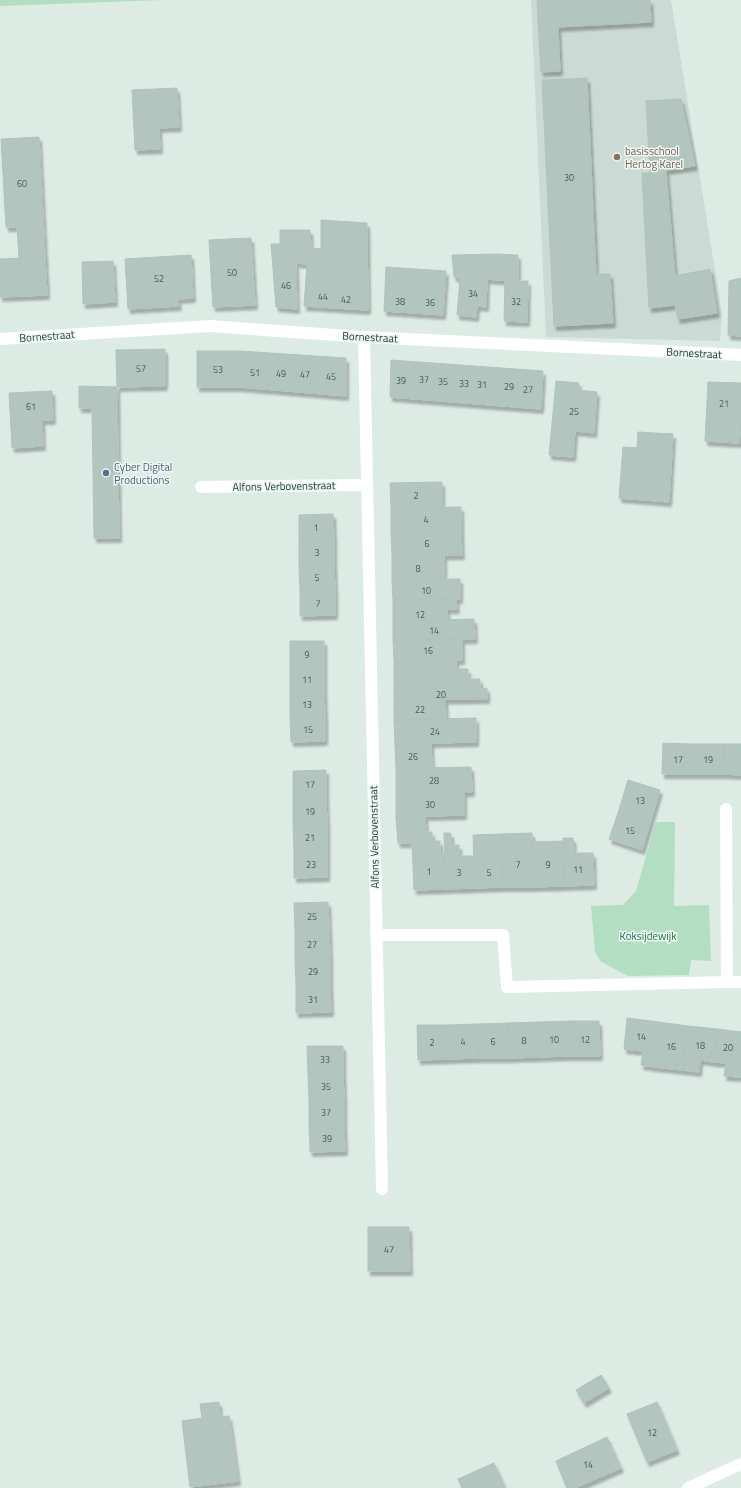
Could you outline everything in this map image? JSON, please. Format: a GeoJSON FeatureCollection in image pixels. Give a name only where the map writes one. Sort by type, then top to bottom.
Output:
{"type":"FeatureCollection","features":[{"type":"Feature","properties":{"kind":"street","name":"Bornestraat"},"geometry":{"type":"LineString","coordinates":[[0,339],[210,326],[364,337],[741,355]]}},
{"type":"Feature","properties":{"kind":"street","name":"Alfons Verbovenstraat"},"geometry":{"type":"LineString","coordinates":[[364,337],[382,1189]]}},
{"type":"Feature","properties":{"kind":"street","name":"Alfons Verbovenstraat"},"geometry":{"type":"LineString","coordinates":[[201,487],[367,485]]}},
{"type":"Feature","properties":{"kind":"street"},"geometry":{"type":"LineString","coordinates":[[726,808],[727,982]]}},
{"type":"Feature","properties":{"kind":"street"},"geometry":{"type":"LineString","coordinates":[[376,935],[503,935],[507,987],[741,982]]}},
{"type":"Feature","properties":{"kind":"street"},"geometry":{"type":"LineString","coordinates":[[688,1488],[741,1464]]}},
{"type":"Feature","properties":{"kind":"shaded area","name":"basisschool Hertog Karel"},"geometry":{"type":"Polygon","coordinates":[[[531,0],[671,0],[722,313],[720,341],[546,337],[531,0]]]}},
{"type":"Feature","properties":{"kind":"green space"},"geometry":{"type":"Polygon","coordinates":[[[0,0],[162,0],[0,6],[0,0]]]}},
{"type":"Feature","properties":{"kind":"green space","name":"Koksijdewijk"},"geometry":{"type":"Polygon","coordinates":[[[656,822],[675,822],[674,906],[709,905],[711,961],[691,960],[689,975],[628,976],[600,961],[595,952],[591,906],[623,905],[636,891],[656,822]]]}},
{"type":"Feature","properties":{"kind":"building"},"geometry":{"type":"Polygon","coordinates":[[[537,0],[650,0],[651,22],[558,27],[560,71],[541,72],[537,0]]]}},
{"type":"Feature","properties":{"kind":"building"},"geometry":{"type":"Polygon","coordinates":[[[587,78],[596,274],[610,274],[613,323],[554,326],[542,80],[587,78]]]}},
{"type":"Feature","properties":{"kind":"building"},"geometry":{"type":"Polygon","coordinates":[[[177,88],[179,127],[159,128],[160,149],[135,150],[132,90],[177,88]]]}},
{"type":"Feature","properties":{"kind":"building"},"geometry":{"type":"Polygon","coordinates":[[[681,99],[695,166],[666,170],[675,276],[710,269],[717,313],[678,319],[675,305],[649,308],[642,173],[650,173],[646,101],[681,99]]]}},
{"type":"Feature","properties":{"kind":"building"},"geometry":{"type":"Polygon","coordinates":[[[39,137],[47,295],[0,297],[0,259],[19,258],[17,227],[6,227],[1,139],[39,137]]]}},
{"type":"Feature","properties":{"kind":"building"},"geometry":{"type":"Polygon","coordinates":[[[321,220],[367,223],[368,310],[304,306],[307,264],[297,263],[295,230],[310,230],[311,248],[321,249],[321,220]]]}},
{"type":"Feature","properties":{"kind":"building"},"geometry":{"type":"Polygon","coordinates":[[[280,230],[295,230],[297,309],[276,307],[271,244],[280,244],[280,230]]]}},
{"type":"Feature","properties":{"kind":"building"},"geometry":{"type":"Polygon","coordinates":[[[251,238],[255,305],[213,307],[209,240],[251,238]]]}},
{"type":"Feature","properties":{"kind":"building"},"geometry":{"type":"Polygon","coordinates":[[[496,254],[518,255],[518,281],[528,281],[527,322],[504,321],[505,280],[496,280],[496,254]]]}},
{"type":"Feature","properties":{"kind":"building"},"geometry":{"type":"Polygon","coordinates":[[[496,254],[496,280],[487,279],[486,307],[477,306],[476,317],[457,315],[460,278],[454,277],[452,255],[496,254]]]}},
{"type":"Feature","properties":{"kind":"building"},"geometry":{"type":"Polygon","coordinates":[[[191,255],[193,298],[178,299],[179,306],[128,309],[125,259],[191,255]]]}},
{"type":"Feature","properties":{"kind":"building"},"geometry":{"type":"Polygon","coordinates":[[[113,261],[115,302],[83,304],[82,262],[113,261]]]}},
{"type":"Feature","properties":{"kind":"building"},"geometry":{"type":"Polygon","coordinates":[[[386,267],[446,271],[443,315],[384,311],[386,267]]]}},
{"type":"Feature","properties":{"kind":"building"},"geometry":{"type":"Polygon","coordinates":[[[741,278],[741,336],[728,335],[729,281],[741,278]]]}},
{"type":"Feature","properties":{"kind":"building"},"geometry":{"type":"Polygon","coordinates":[[[165,349],[165,386],[117,387],[116,350],[165,349]]]}},
{"type":"Feature","properties":{"kind":"building"},"geometry":{"type":"Polygon","coordinates":[[[197,351],[239,351],[239,387],[197,387],[197,351]]]}},
{"type":"Feature","properties":{"kind":"building"},"geometry":{"type":"Polygon","coordinates":[[[239,351],[346,358],[346,396],[239,387],[239,351]]]}},
{"type":"Feature","properties":{"kind":"building"},"geometry":{"type":"Polygon","coordinates":[[[391,360],[543,371],[541,409],[390,397],[391,360]]]}},
{"type":"Feature","properties":{"kind":"building"},"geometry":{"type":"Polygon","coordinates":[[[556,381],[579,383],[579,390],[597,392],[594,433],[575,431],[573,457],[549,455],[556,381]]]}},
{"type":"Feature","properties":{"kind":"building"},"geometry":{"type":"Polygon","coordinates":[[[708,382],[741,383],[741,424],[739,443],[705,441],[708,382]]]}},
{"type":"Feature","properties":{"kind":"building","name":"Cyber Digital Productions"},"geometry":{"type":"Polygon","coordinates":[[[79,386],[117,387],[119,538],[94,538],[92,408],[79,408],[79,386]]]}},
{"type":"Feature","properties":{"kind":"building"},"geometry":{"type":"Polygon","coordinates":[[[52,391],[53,420],[42,420],[43,446],[12,448],[9,393],[52,391]]]}},
{"type":"Feature","properties":{"kind":"building"},"geometry":{"type":"Polygon","coordinates":[[[638,432],[673,434],[669,502],[619,498],[623,447],[637,448],[638,432]]]}},
{"type":"Feature","properties":{"kind":"building"},"geometry":{"type":"Polygon","coordinates":[[[442,482],[442,507],[391,508],[390,483],[442,482]]]}},
{"type":"Feature","properties":{"kind":"building"},"geometry":{"type":"Polygon","coordinates":[[[461,507],[461,530],[391,532],[391,508],[461,507]]]}},
{"type":"Feature","properties":{"kind":"building"},"geometry":{"type":"Polygon","coordinates":[[[333,514],[334,539],[299,540],[299,515],[333,514]]]}},
{"type":"Feature","properties":{"kind":"building"},"geometry":{"type":"Polygon","coordinates":[[[461,530],[462,555],[392,556],[391,532],[461,530]]]}},
{"type":"Feature","properties":{"kind":"building"},"geometry":{"type":"Polygon","coordinates":[[[334,539],[334,564],[299,565],[299,540],[334,539]]]}},
{"type":"Feature","properties":{"kind":"building"},"geometry":{"type":"Polygon","coordinates":[[[444,555],[444,579],[392,580],[392,556],[444,555]]]}},
{"type":"Feature","properties":{"kind":"building"},"geometry":{"type":"Polygon","coordinates":[[[334,564],[335,590],[300,590],[299,565],[334,564]]]}},
{"type":"Feature","properties":{"kind":"building"},"geometry":{"type":"Polygon","coordinates":[[[460,579],[460,599],[393,600],[392,580],[460,579]]]}},
{"type":"Feature","properties":{"kind":"building"},"geometry":{"type":"Polygon","coordinates":[[[300,590],[335,590],[335,615],[300,616],[300,590]]]}},
{"type":"Feature","properties":{"kind":"building"},"geometry":{"type":"Polygon","coordinates":[[[456,599],[457,609],[447,609],[448,620],[393,621],[393,600],[456,599]]]}},
{"type":"Feature","properties":{"kind":"building"},"geometry":{"type":"Polygon","coordinates":[[[474,619],[475,639],[393,640],[393,621],[474,619]]]}},
{"type":"Feature","properties":{"kind":"building"},"geometry":{"type":"Polygon","coordinates":[[[462,639],[462,660],[394,661],[393,640],[462,639]]]}},
{"type":"Feature","properties":{"kind":"building"},"geometry":{"type":"Polygon","coordinates":[[[290,641],[324,641],[324,666],[290,666],[290,641]]]}},
{"type":"Feature","properties":{"kind":"building"},"geometry":{"type":"Polygon","coordinates":[[[456,660],[456,669],[468,669],[468,679],[394,681],[394,661],[456,660]]]}},
{"type":"Feature","properties":{"kind":"building"},"geometry":{"type":"Polygon","coordinates":[[[290,666],[324,666],[324,691],[290,691],[290,666]]]}},
{"type":"Feature","properties":{"kind":"building"},"geometry":{"type":"Polygon","coordinates":[[[480,679],[480,689],[487,688],[487,699],[394,700],[394,681],[480,679]]]}},
{"type":"Feature","properties":{"kind":"building"},"geometry":{"type":"Polygon","coordinates":[[[290,691],[324,691],[325,716],[290,717],[290,691]]]}},
{"type":"Feature","properties":{"kind":"building"},"geometry":{"type":"Polygon","coordinates":[[[445,699],[446,719],[394,720],[394,700],[445,699]]]}},
{"type":"Feature","properties":{"kind":"building"},"geometry":{"type":"Polygon","coordinates":[[[325,716],[325,741],[291,742],[290,717],[325,716]]]}},
{"type":"Feature","properties":{"kind":"building"},"geometry":{"type":"Polygon","coordinates":[[[476,718],[476,742],[395,744],[394,720],[476,718]]]}},
{"type":"Feature","properties":{"kind":"building"},"geometry":{"type":"Polygon","coordinates":[[[431,743],[432,767],[396,768],[395,744],[431,743]]]}},
{"type":"Feature","properties":{"kind":"building"},"geometry":{"type":"Polygon","coordinates":[[[663,743],[693,744],[693,774],[662,774],[663,743]]]}},
{"type":"Feature","properties":{"kind":"building"},"geometry":{"type":"Polygon","coordinates":[[[693,744],[724,744],[723,774],[693,774],[693,744]]]}},
{"type":"Feature","properties":{"kind":"building"},"geometry":{"type":"Polygon","coordinates":[[[724,744],[741,744],[741,775],[723,774],[724,744]]]}},
{"type":"Feature","properties":{"kind":"building"},"geometry":{"type":"Polygon","coordinates":[[[471,767],[472,792],[396,793],[396,768],[471,767]]]}},
{"type":"Feature","properties":{"kind":"building"},"geometry":{"type":"Polygon","coordinates":[[[326,770],[326,797],[293,797],[293,771],[326,770]]]}},
{"type":"Feature","properties":{"kind":"building"},"geometry":{"type":"Polygon","coordinates":[[[628,780],[660,790],[651,820],[619,810],[628,780]]]}},
{"type":"Feature","properties":{"kind":"building"},"geometry":{"type":"Polygon","coordinates":[[[464,792],[464,815],[396,817],[396,793],[464,792]]]}},
{"type":"Feature","properties":{"kind":"building"},"geometry":{"type":"Polygon","coordinates":[[[293,797],[326,797],[327,824],[293,824],[293,797]]]}},
{"type":"Feature","properties":{"kind":"building"},"geometry":{"type":"Polygon","coordinates":[[[619,810],[651,820],[642,850],[609,839],[619,810]]]}},
{"type":"Feature","properties":{"kind":"building"},"geometry":{"type":"Polygon","coordinates":[[[425,816],[426,832],[432,832],[432,841],[440,841],[440,853],[444,853],[445,889],[414,890],[412,843],[398,843],[396,817],[425,816]]]}},
{"type":"Feature","properties":{"kind":"building"},"geometry":{"type":"Polygon","coordinates":[[[293,824],[327,824],[327,851],[294,851],[293,824]]]}},
{"type":"Feature","properties":{"kind":"building"},"geometry":{"type":"Polygon","coordinates":[[[444,833],[451,833],[451,845],[459,845],[459,856],[474,856],[475,888],[445,889],[444,833]]]}},
{"type":"Feature","properties":{"kind":"building"},"geometry":{"type":"Polygon","coordinates":[[[532,833],[534,887],[503,887],[502,834],[532,833]]]}},
{"type":"Feature","properties":{"kind":"building"},"geometry":{"type":"Polygon","coordinates":[[[502,834],[503,887],[475,888],[473,835],[502,834]]]}},
{"type":"Feature","properties":{"kind":"building"},"geometry":{"type":"Polygon","coordinates":[[[563,838],[573,838],[574,853],[593,853],[594,885],[564,886],[563,838]]]}},
{"type":"Feature","properties":{"kind":"building"},"geometry":{"type":"Polygon","coordinates":[[[563,841],[564,886],[534,887],[532,842],[563,841]]]}},
{"type":"Feature","properties":{"kind":"building"},"geometry":{"type":"Polygon","coordinates":[[[294,851],[327,851],[327,877],[294,878],[294,851]]]}},
{"type":"Feature","properties":{"kind":"building"},"geometry":{"type":"Polygon","coordinates":[[[328,902],[329,930],[295,931],[294,903],[328,902]]]}},
{"type":"Feature","properties":{"kind":"building"},"geometry":{"type":"Polygon","coordinates":[[[329,930],[330,957],[295,958],[295,931],[329,930]]]}},
{"type":"Feature","properties":{"kind":"building"},"geometry":{"type":"Polygon","coordinates":[[[330,957],[330,985],[296,985],[295,958],[330,957]]]}},
{"type":"Feature","properties":{"kind":"building"},"geometry":{"type":"Polygon","coordinates":[[[296,985],[330,985],[331,1012],[296,1013],[296,985]]]}},
{"type":"Feature","properties":{"kind":"building"},"geometry":{"type":"Polygon","coordinates":[[[627,1018],[659,1022],[654,1067],[641,1065],[643,1051],[624,1049],[627,1018]]]}},
{"type":"Feature","properties":{"kind":"building"},"geometry":{"type":"Polygon","coordinates":[[[569,1021],[599,1021],[600,1056],[570,1056],[569,1021]]]}},
{"type":"Feature","properties":{"kind":"building"},"geometry":{"type":"Polygon","coordinates":[[[569,1021],[570,1056],[539,1057],[539,1022],[569,1021]]]}},
{"type":"Feature","properties":{"kind":"building"},"geometry":{"type":"Polygon","coordinates":[[[539,1022],[539,1057],[509,1058],[508,1023],[539,1022]]]}},
{"type":"Feature","properties":{"kind":"building"},"geometry":{"type":"Polygon","coordinates":[[[659,1022],[688,1026],[682,1070],[654,1067],[659,1022]]]}},
{"type":"Feature","properties":{"kind":"building"},"geometry":{"type":"Polygon","coordinates":[[[508,1023],[509,1058],[479,1058],[478,1024],[508,1023]]]}},
{"type":"Feature","properties":{"kind":"building"},"geometry":{"type":"Polygon","coordinates":[[[478,1024],[479,1058],[448,1059],[447,1025],[478,1024]]]}},
{"type":"Feature","properties":{"kind":"building"},"geometry":{"type":"Polygon","coordinates":[[[417,1025],[447,1025],[448,1059],[418,1060],[417,1025]]]}},
{"type":"Feature","properties":{"kind":"building"},"geometry":{"type":"Polygon","coordinates":[[[688,1026],[718,1029],[713,1062],[700,1060],[699,1072],[682,1070],[688,1026]]]}},
{"type":"Feature","properties":{"kind":"building"},"geometry":{"type":"Polygon","coordinates":[[[718,1029],[741,1032],[741,1077],[724,1076],[726,1063],[713,1062],[718,1029]]]}},
{"type":"Feature","properties":{"kind":"building"},"geometry":{"type":"Polygon","coordinates":[[[307,1046],[343,1046],[343,1072],[308,1073],[307,1046]]]}},
{"type":"Feature","properties":{"kind":"building"},"geometry":{"type":"Polygon","coordinates":[[[343,1072],[344,1098],[309,1099],[308,1073],[343,1072]]]}},
{"type":"Feature","properties":{"kind":"building"},"geometry":{"type":"Polygon","coordinates":[[[344,1098],[344,1125],[309,1126],[309,1099],[344,1098]]]}},
{"type":"Feature","properties":{"kind":"building"},"geometry":{"type":"Polygon","coordinates":[[[344,1125],[345,1151],[310,1152],[309,1126],[344,1125]]]}},
{"type":"Feature","properties":{"kind":"building"},"geometry":{"type":"Polygon","coordinates":[[[368,1227],[409,1227],[410,1271],[368,1271],[368,1227]]]}},
{"type":"Feature","properties":{"kind":"building"},"geometry":{"type":"Polygon","coordinates":[[[601,1375],[609,1388],[584,1403],[576,1390],[601,1375]]]}},
{"type":"Feature","properties":{"kind":"building"},"geometry":{"type":"Polygon","coordinates":[[[219,1402],[220,1417],[229,1416],[238,1481],[190,1487],[182,1421],[202,1418],[200,1404],[219,1402]]]}},
{"type":"Feature","properties":{"kind":"building"},"geometry":{"type":"Polygon","coordinates":[[[657,1402],[677,1450],[647,1462],[627,1414],[657,1402]]]}},
{"type":"Feature","properties":{"kind":"building"},"geometry":{"type":"Polygon","coordinates":[[[607,1437],[621,1468],[575,1488],[567,1488],[556,1461],[607,1437]]]}},
{"type":"Feature","properties":{"kind":"building"},"geometry":{"type":"Polygon","coordinates":[[[494,1463],[505,1488],[462,1488],[458,1479],[494,1463]]]}},
{"type":"Feature","properties":{"kind":"place","name":"basisschool Hertog Karel"},"geometry":{"type":"Point","coordinates":[617,157]}},
{"type":"Feature","properties":{"kind":"place","name":"Cyber Digital Productions"},"geometry":{"type":"Point","coordinates":[106,473]}}]}
